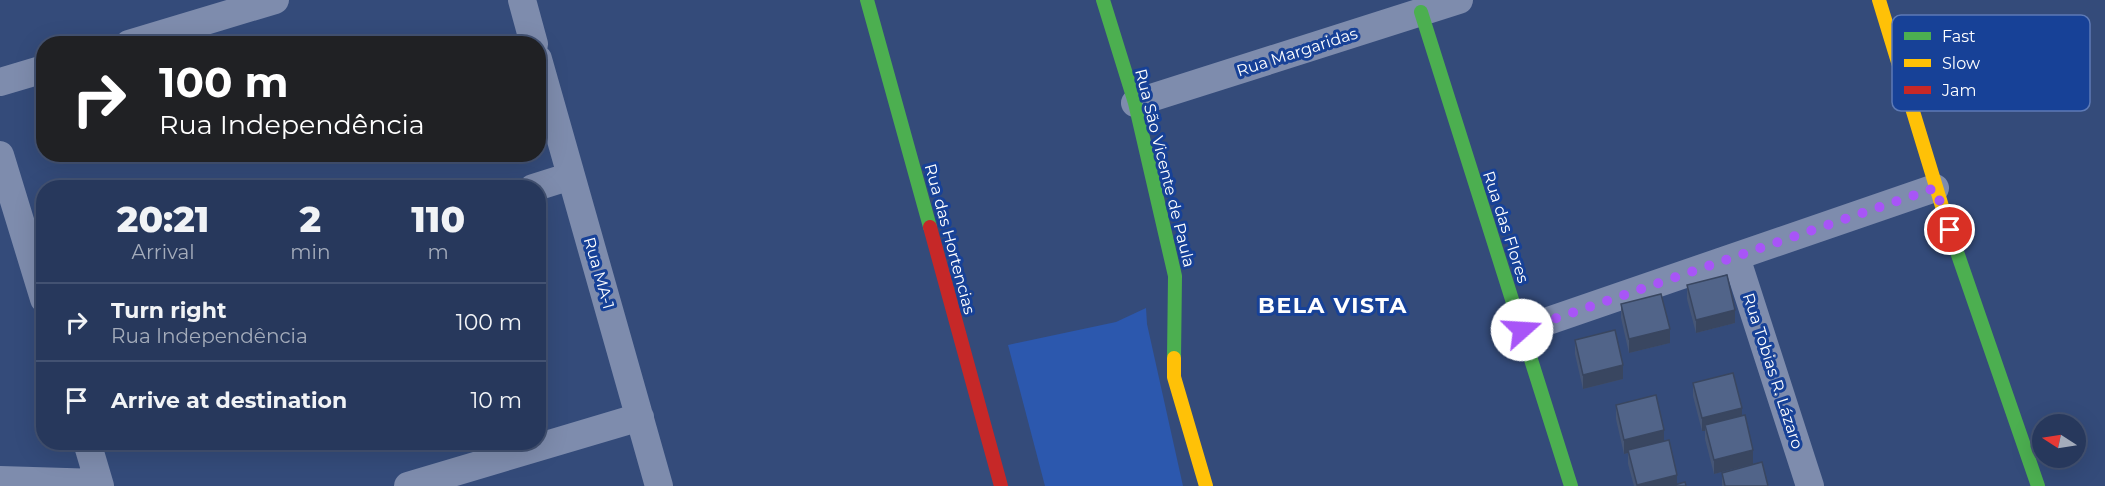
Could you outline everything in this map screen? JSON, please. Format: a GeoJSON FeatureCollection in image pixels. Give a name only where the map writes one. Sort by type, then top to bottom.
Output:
{"type":"FeatureCollection","features":[{"type":"Feature","properties":{"kind":"street"},"geometry":{"type":"LineString","coordinates":[[156,36],[275,0]]}},
{"type":"Feature","properties":{"kind":"street"},"geometry":{"type":"LineString","coordinates":[[522,0],[532,36]]}},
{"type":"Feature","properties":{"kind":"street","name":"Rua das Hortencias"},"geometry":{"type":"LineString","coordinates":[[867,0],[1001,486]]}},
{"type":"Feature","properties":{"kind":"street","name":"Rua São Vicente de Paula"},"geometry":{"type":"LineString","coordinates":[[1103,0],[1135,104],[1175,276],[1174,377],[1206,486]]}},
{"type":"Feature","properties":{"kind":"street","name":"Rua Margaridas"},"geometry":{"type":"LineString","coordinates":[[1135,104],[1459,0]]}},
{"type":"Feature","properties":{"kind":"street"},"geometry":{"type":"LineString","coordinates":[[1879,0],[1892,44]]}},
{"type":"Feature","properties":{"kind":"street","name":"Rua das Flores"},"geometry":{"type":"LineString","coordinates":[[1421,12],[1571,486]]}},
{"type":"Feature","properties":{"kind":"street"},"geometry":{"type":"LineString","coordinates":[[0,82],[36,71]]}},
{"type":"Feature","properties":{"kind":"street","name":"Rua MA-1"},"geometry":{"type":"LineString","coordinates":[[546,87],[660,486]]}},
{"type":"Feature","properties":{"kind":"street"},"geometry":{"type":"LineString","coordinates":[[1912,111],[1935,188],[2038,486]]}},
{"type":"Feature","properties":{"kind":"street"},"geometry":{"type":"LineString","coordinates":[[0,155],[5,188],[36,276]]}},
{"type":"Feature","properties":{"kind":"street"},"geometry":{"type":"LineString","coordinates":[[546,184],[571,176]]}},
{"type":"Feature","properties":{"kind":"street"},"geometry":{"type":"LineString","coordinates":[[1522,330],[1935,188]]}},
{"type":"Feature","properties":{"kind":"street","name":"Rua Tobias R. Lázaro"},"geometry":{"type":"LineString","coordinates":[[1736,257],[1810,486]]}},
{"type":"Feature","properties":{"kind":"street"},"geometry":{"type":"LineString","coordinates":[[546,445],[640,417]]}},
{"type":"Feature","properties":{"kind":"street"},"geometry":{"type":"LineString","coordinates":[[0,480],[99,485],[89,450]]}},
{"type":"Feature","properties":{"kind":"street"},"geometry":{"type":"LineString","coordinates":[[408,486],[529,450]]}},
{"type":"Feature","properties":{"kind":"shaded area"},"geometry":{"type":"Polygon","coordinates":[[[1146,308],[1147,324],[1183,486],[1045,486],[1008,345],[1116,322],[1146,308]]]}},
{"type":"Feature","properties":{"kind":"building"},"geometry":{"type":"Polygon","coordinates":[[[1727,275],[1735,310],[1696,320],[1687,285],[1727,275]]]}},
{"type":"Feature","properties":{"kind":"building"},"geometry":{"type":"Polygon","coordinates":[[[1661,294],[1670,329],[1629,339],[1621,304],[1661,294]]]}},
{"type":"Feature","properties":{"kind":"building"},"geometry":{"type":"Polygon","coordinates":[[[1615,330],[1623,365],[1583,375],[1575,340],[1615,330]]]}},
{"type":"Feature","properties":{"kind":"building"},"geometry":{"type":"Polygon","coordinates":[[[1733,373],[1742,408],[1702,418],[1693,383],[1733,373]]]}},
{"type":"Feature","properties":{"kind":"building"},"geometry":{"type":"Polygon","coordinates":[[[1656,395],[1664,430],[1624,440],[1616,405],[1656,395]]]}},
{"type":"Feature","properties":{"kind":"building"},"geometry":{"type":"Polygon","coordinates":[[[1745,415],[1753,450],[1714,460],[1705,425],[1745,415]]]}},
{"type":"Feature","properties":{"kind":"building"},"geometry":{"type":"Polygon","coordinates":[[[1669,440],[1677,475],[1637,485],[1628,450],[1669,440]]]}},
{"type":"Feature","properties":{"kind":"building"},"geometry":{"type":"Polygon","coordinates":[[[1762,462],[1768,486],[1725,486],[1722,473],[1762,462]]]}},
{"type":"Feature","properties":{"kind":"building"},"geometry":{"type":"Polygon","coordinates":[[[1685,482],[1686,486],[1671,486],[1685,482]]]}},
{"type":"Feature","properties":{"kind":"traffic: fast"},"geometry":{"type":"LineString","coordinates":[[867,0],[930,227]]}},
{"type":"Feature","properties":{"kind":"traffic: fast"},"geometry":{"type":"LineString","coordinates":[[1103,0],[1135,103],[1175,276],[1174,358]]}},
{"type":"Feature","properties":{"kind":"traffic: fast"},"geometry":{"type":"LineString","coordinates":[[1421,12],[1571,486]]}},
{"type":"Feature","properties":{"kind":"traffic: fast"},"geometry":{"type":"LineString","coordinates":[[1948,226],[2038,486]]}},
{"type":"Feature","properties":{"kind":"traffic: slow"},"geometry":{"type":"LineString","coordinates":[[1879,0],[1892,43]]}},
{"type":"Feature","properties":{"kind":"traffic: slow"},"geometry":{"type":"LineString","coordinates":[[1913,111],[1948,226]]}},
{"type":"Feature","properties":{"kind":"traffic: slow"},"geometry":{"type":"LineString","coordinates":[[1174,358],[1174,377],[1206,486]]}},
{"type":"Feature","properties":{"kind":"traffic: jam"},"geometry":{"type":"LineString","coordinates":[[930,227],[1001,486]]}},
{"type":"Feature","properties":{"kind":"district","name":"BELA VISTA"},"geometry":{"type":"Point","coordinates":[1333,305]}},
{"type":"Feature","properties":{"kind":"route"},"geometry":{"type":"LineString","coordinates":[[1522,330],[1935,188],[1950,230]]}}]}
